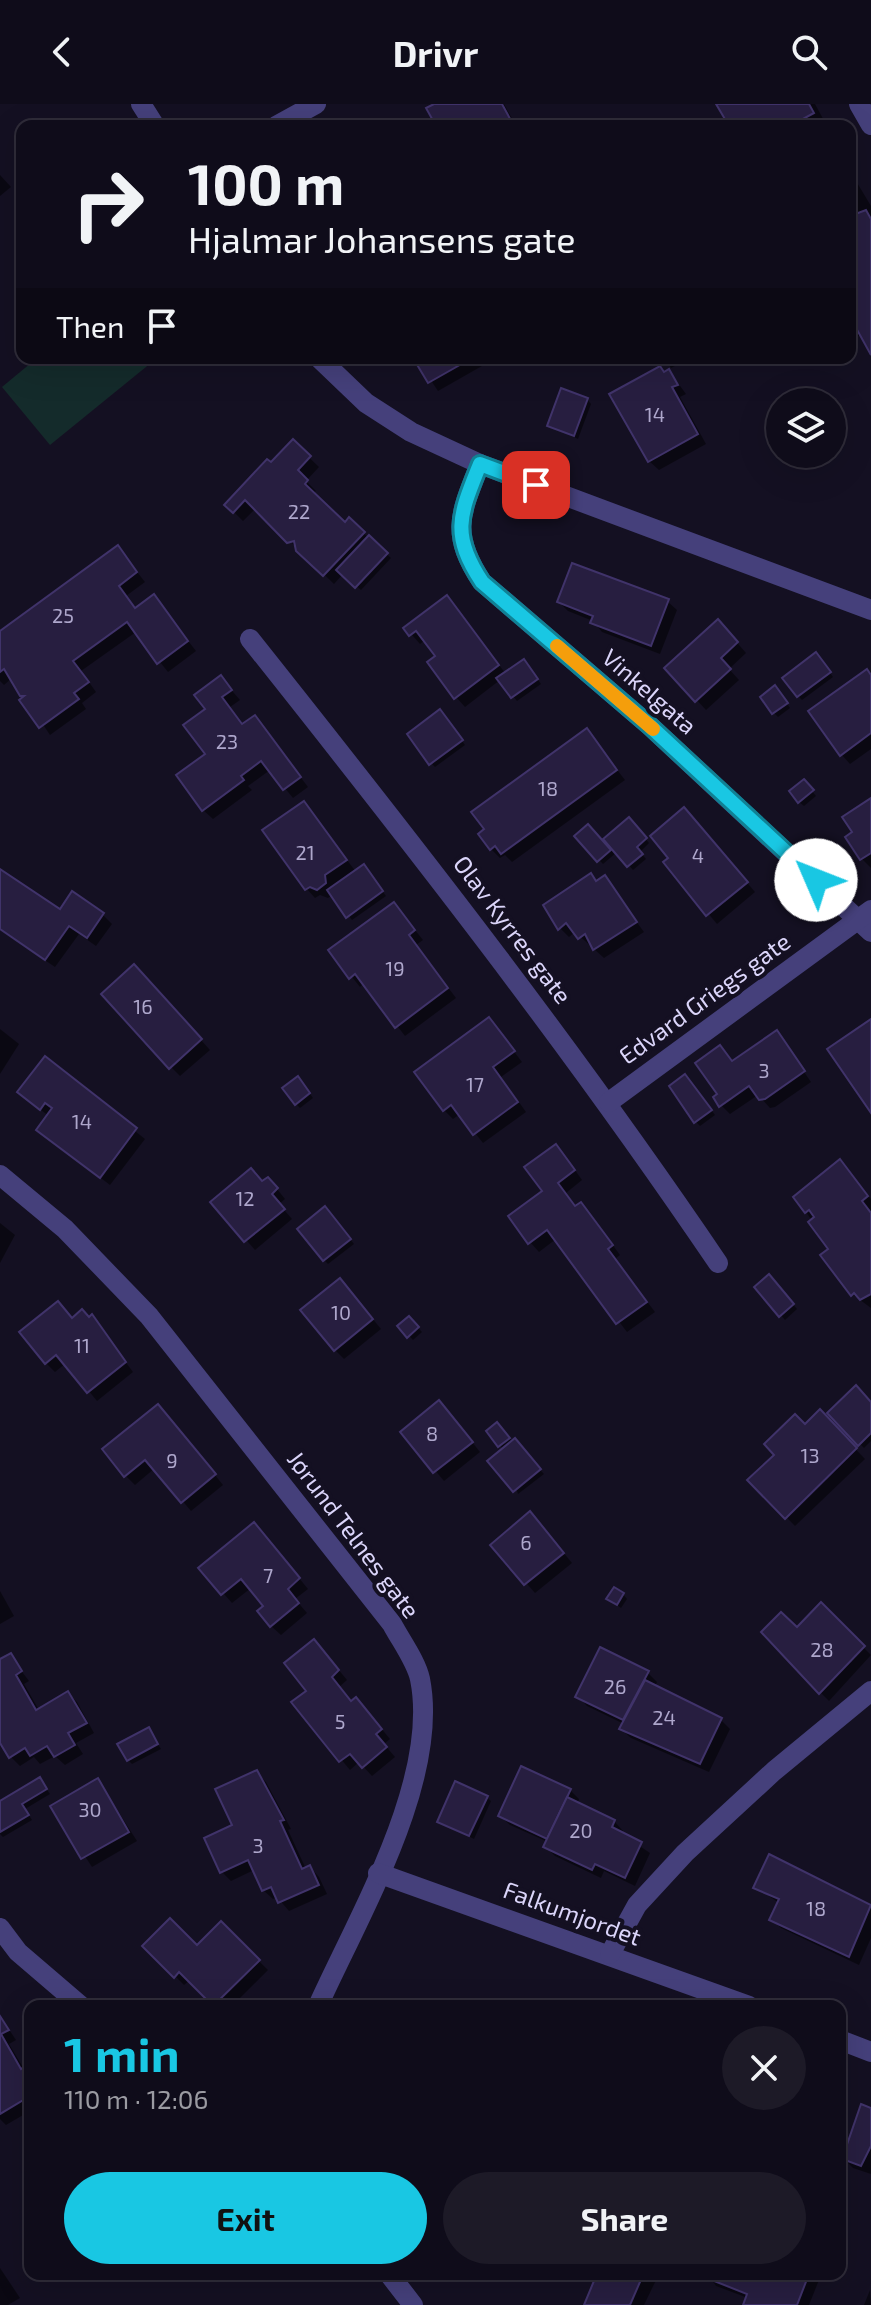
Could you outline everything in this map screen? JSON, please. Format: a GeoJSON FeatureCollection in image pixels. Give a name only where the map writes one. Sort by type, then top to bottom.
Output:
{"type":"FeatureCollection","features":[{"type":"Feature","properties":{"kind":"street"},"geometry":{"type":"LineString","coordinates":[[287,120],[316,104]]}},
{"type":"Feature","properties":{"kind":"street"},"geometry":{"type":"LineString","coordinates":[[859,104],[871,125]]}},
{"type":"Feature","properties":{"kind":"street"},"geometry":{"type":"LineString","coordinates":[[325,364],[366,403],[411,432],[480,464],[871,610]]}},
{"type":"Feature","properties":{"kind":"street","name":"Vinkelgata"},"geometry":{"type":"LineString","coordinates":[[480,464],[462,510],[462,552],[482,582],[650,726],[867,921]]}},
{"type":"Feature","properties":{"kind":"street","name":"Olav Kyrres gate"},"geometry":{"type":"LineString","coordinates":[[250,639],[449,889],[609,1102],[718,1263]]}},
{"type":"Feature","properties":{"kind":"street","name":"Edvard Griegs gate"},"geometry":{"type":"LineString","coordinates":[[609,1102],[867,921]]}},
{"type":"Feature","properties":{"kind":"street","name":"Jørund Telnes gate"},"geometry":{"type":"LineString","coordinates":[[0,1175],[65,1229],[149,1316],[392,1624],[419,1676],[424,1729],[416,1779],[321,2000]]}},
{"type":"Feature","properties":{"kind":"street"},"geometry":{"type":"LineString","coordinates":[[610,1954],[637,1905],[685,1853],[774,1771],[871,1691]]}},
{"type":"Feature","properties":{"kind":"street","name":"Falkumjordet"},"geometry":{"type":"LineString","coordinates":[[378,1873],[733,2000]]}},
{"type":"Feature","properties":{"kind":"street"},"geometry":{"type":"LineString","coordinates":[[0,1928],[18,1952],[74,2000]]}},
{"type":"Feature","properties":{"kind":"street"},"geometry":{"type":"LineString","coordinates":[[846,2042],[871,2052]]}},
{"type":"Feature","properties":{"kind":"street"},"geometry":{"type":"LineString","coordinates":[[394,2280],[413,2305]]}},
{"type":"Feature","properties":{"kind":"green space"},"geometry":{"type":"Polygon","coordinates":[[[30,364],[150,364],[50,445],[2,387],[30,364]]]}},
{"type":"Feature","properties":{"kind":"building"},"geometry":{"type":"Polygon","coordinates":[[[434,104],[502,104],[511,120],[433,120],[426,108],[434,104]]]}},
{"type":"Feature","properties":{"kind":"building"},"geometry":{"type":"Polygon","coordinates":[[[716,104],[809,104],[814,113],[801,120],[725,120],[716,104]]]}},
{"type":"Feature","properties":{"kind":"building"},"geometry":{"type":"Polygon","coordinates":[[[866,210],[871,219],[871,355],[856,328],[856,214],[866,210]]]}},
{"type":"Feature","properties":{"kind":"building"},"geometry":{"type":"Polygon","coordinates":[[[417,364],[461,364],[428,383],[417,364]]]}},
{"type":"Feature","properties":{"kind":"building"},"geometry":{"type":"Polygon","coordinates":[[[660,366],[664,372],[669,369],[678,385],[672,387],[698,434],[648,462],[609,394],[660,366]]]}},
{"type":"Feature","properties":{"kind":"building"},"geometry":{"type":"Polygon","coordinates":[[[561,388],[588,398],[574,436],[547,426],[561,388]]]}},
{"type":"Feature","properties":{"kind":"building"},"geometry":{"type":"Polygon","coordinates":[[[293,439],[311,456],[298,470],[308,480],[305,484],[345,522],[349,517],[365,532],[323,576],[296,551],[294,541],[287,543],[245,500],[233,513],[224,505],[267,459],[271,462],[293,439]]]}},
{"type":"Feature","properties":{"kind":"building"},"geometry":{"type":"Polygon","coordinates":[[[369,535],[388,553],[355,588],[336,570],[369,535]]]}},
{"type":"Feature","properties":{"kind":"building"},"geometry":{"type":"Polygon","coordinates":[[[118,545],[137,572],[119,586],[135,608],[154,594],[188,641],[157,664],[127,622],[73,661],[89,682],[74,693],[79,699],[39,728],[19,700],[24,696],[20,696],[4,669],[0,672],[0,631],[118,545]]]}},
{"type":"Feature","properties":{"kind":"building"},"geometry":{"type":"Polygon","coordinates":[[[572,563],[669,599],[651,646],[590,623],[593,616],[557,602],[572,563]]]}},
{"type":"Feature","properties":{"kind":"building"},"geometry":{"type":"Polygon","coordinates":[[[447,595],[499,665],[454,699],[427,662],[435,656],[416,631],[409,636],[403,628],[447,595]]]}},
{"type":"Feature","properties":{"kind":"building"},"geometry":{"type":"Polygon","coordinates":[[[718,619],[738,642],[721,658],[731,669],[695,702],[664,668],[718,619]]]}},
{"type":"Feature","properties":{"kind":"building"},"geometry":{"type":"Polygon","coordinates":[[[816,652],[831,672],[797,697],[782,678],[816,652]]]}},
{"type":"Feature","properties":{"kind":"building"},"geometry":{"type":"Polygon","coordinates":[[[524,659],[538,679],[511,698],[496,678],[524,659]]]}},
{"type":"Feature","properties":{"kind":"building"},"geometry":{"type":"Polygon","coordinates":[[[867,669],[871,675],[871,733],[840,756],[808,711],[867,669]]]}},
{"type":"Feature","properties":{"kind":"building"},"geometry":{"type":"Polygon","coordinates":[[[221,675],[232,690],[222,697],[242,724],[255,715],[301,777],[283,790],[261,761],[241,776],[244,780],[202,811],[176,775],[205,754],[183,725],[205,709],[194,695],[221,675]]]}},
{"type":"Feature","properties":{"kind":"building"},"geometry":{"type":"Polygon","coordinates":[[[775,685],[788,703],[772,714],[760,697],[775,685]]]}},
{"type":"Feature","properties":{"kind":"building"},"geometry":{"type":"Polygon","coordinates":[[[440,709],[463,740],[429,765],[407,734],[440,709]]]}},
{"type":"Feature","properties":{"kind":"building"},"geometry":{"type":"Polygon","coordinates":[[[587,728],[617,770],[501,854],[495,846],[490,850],[478,834],[484,829],[471,812],[587,728]]]}},
{"type":"Feature","properties":{"kind":"building"},"geometry":{"type":"Polygon","coordinates":[[[804,779],[814,790],[798,803],[789,791],[804,779]]]}},
{"type":"Feature","properties":{"kind":"building"},"geometry":{"type":"Polygon","coordinates":[[[871,798],[871,853],[860,860],[845,837],[852,832],[842,817],[871,798]]]}},
{"type":"Feature","properties":{"kind":"building"},"geometry":{"type":"Polygon","coordinates":[[[304,801],[347,860],[325,875],[326,883],[317,890],[310,887],[305,890],[262,830],[304,801]]]}},
{"type":"Feature","properties":{"kind":"building"},"geometry":{"type":"Polygon","coordinates":[[[684,807],[748,882],[706,916],[663,862],[668,858],[650,836],[684,807]]]}},
{"type":"Feature","properties":{"kind":"building"},"geometry":{"type":"Polygon","coordinates":[[[629,817],[647,838],[637,847],[643,854],[627,867],[603,839],[629,817]]]}},
{"type":"Feature","properties":{"kind":"building"},"geometry":{"type":"Polygon","coordinates":[[[588,824],[611,850],[597,862],[574,836],[588,824]]]}},
{"type":"Feature","properties":{"kind":"building"},"geometry":{"type":"Polygon","coordinates":[[[364,864],[383,891],[346,918],[327,890],[364,864]]]}},
{"type":"Feature","properties":{"kind":"building"},"geometry":{"type":"Polygon","coordinates":[[[0,869],[60,909],[72,891],[104,913],[87,938],[69,926],[45,960],[0,929],[0,869]]]}},
{"type":"Feature","properties":{"kind":"building"},"geometry":{"type":"Polygon","coordinates":[[[591,873],[596,881],[605,875],[637,922],[593,950],[585,934],[578,939],[566,923],[558,930],[543,905],[591,873]]]}},
{"type":"Feature","properties":{"kind":"building"},"geometry":{"type":"Polygon","coordinates":[[[394,902],[415,930],[409,935],[448,988],[395,1028],[355,974],[349,979],[328,950],[394,902]]]}},
{"type":"Feature","properties":{"kind":"building"},"geometry":{"type":"Polygon","coordinates":[[[134,964],[202,1039],[169,1069],[101,994],[134,964]]]}},
{"type":"Feature","properties":{"kind":"building"},"geometry":{"type":"Polygon","coordinates":[[[489,1017],[515,1051],[493,1067],[518,1102],[473,1135],[451,1105],[443,1111],[414,1072],[489,1017]]]}},
{"type":"Feature","properties":{"kind":"building"},"geometry":{"type":"Polygon","coordinates":[[[871,1019],[871,1113],[827,1049],[871,1019]]]}},
{"type":"Feature","properties":{"kind":"building"},"geometry":{"type":"Polygon","coordinates":[[[777,1030],[805,1071],[765,1099],[759,1100],[749,1086],[719,1107],[713,1097],[717,1094],[695,1063],[720,1045],[732,1061],[777,1030]]]}},
{"type":"Feature","properties":{"kind":"building"},"geometry":{"type":"Polygon","coordinates":[[[45,1056],[137,1128],[100,1178],[36,1130],[52,1108],[45,1103],[40,1110],[17,1092],[45,1056]]]}},
{"type":"Feature","properties":{"kind":"building"},"geometry":{"type":"Polygon","coordinates":[[[685,1074],[712,1110],[694,1123],[669,1086],[685,1074]]]}},
{"type":"Feature","properties":{"kind":"building"},"geometry":{"type":"Polygon","coordinates":[[[298,1076],[310,1093],[295,1105],[282,1088],[298,1076]]]}},
{"type":"Feature","properties":{"kind":"building"},"geometry":{"type":"Polygon","coordinates":[[[556,1144],[575,1170],[558,1183],[575,1206],[581,1202],[613,1245],[608,1249],[647,1302],[616,1324],[547,1230],[528,1244],[508,1216],[542,1191],[524,1167],[556,1144]]]}},
{"type":"Feature","properties":{"kind":"building"},"geometry":{"type":"Polygon","coordinates":[[[840,1159],[868,1196],[862,1201],[871,1213],[871,1294],[860,1300],[854,1293],[851,1296],[820,1255],[828,1249],[808,1222],[814,1217],[809,1210],[805,1213],[793,1197],[840,1159]]]}},
{"type":"Feature","properties":{"kind":"building"},"geometry":{"type":"Polygon","coordinates":[[[251,1168],[262,1181],[268,1177],[278,1188],[272,1194],[285,1209],[244,1242],[210,1202],[251,1168]]]}},
{"type":"Feature","properties":{"kind":"building"},"geometry":{"type":"Polygon","coordinates":[[[325,1206],[351,1239],[323,1261],[297,1229],[325,1206]]]}},
{"type":"Feature","properties":{"kind":"building"},"geometry":{"type":"Polygon","coordinates":[[[769,1274],[794,1304],[779,1317],[754,1287],[769,1274]]]}},
{"type":"Feature","properties":{"kind":"building"},"geometry":{"type":"Polygon","coordinates":[[[340,1278],[373,1319],[334,1351],[300,1310],[340,1278]]]}},
{"type":"Feature","properties":{"kind":"building"},"geometry":{"type":"Polygon","coordinates":[[[58,1301],[72,1318],[82,1309],[89,1317],[92,1314],[126,1362],[87,1393],[56,1355],[45,1364],[19,1332],[58,1301]]]}},
{"type":"Feature","properties":{"kind":"building"},"geometry":{"type":"Polygon","coordinates":[[[409,1316],[419,1327],[407,1338],[397,1326],[409,1316]]]}},
{"type":"Feature","properties":{"kind":"building"},"geometry":{"type":"Polygon","coordinates":[[[856,1385],[871,1402],[871,1433],[858,1446],[827,1413],[856,1385]]]}},
{"type":"Feature","properties":{"kind":"building"},"geometry":{"type":"Polygon","coordinates":[[[439,1400],[473,1442],[433,1473],[400,1432],[439,1400]]]}},
{"type":"Feature","properties":{"kind":"building"},"geometry":{"type":"Polygon","coordinates":[[[158,1404],[216,1474],[181,1503],[145,1460],[124,1477],[102,1449],[158,1404]]]}},
{"type":"Feature","properties":{"kind":"building"},"geometry":{"type":"Polygon","coordinates":[[[820,1409],[857,1448],[785,1519],[747,1480],[774,1455],[764,1444],[795,1414],[805,1424],[820,1409]]]}},
{"type":"Feature","properties":{"kind":"building"},"geometry":{"type":"Polygon","coordinates":[[[497,1422],[510,1438],[498,1447],[486,1431],[497,1422]]]}},
{"type":"Feature","properties":{"kind":"building"},"geometry":{"type":"Polygon","coordinates":[[[515,1438],[541,1469],[513,1492],[487,1461],[515,1438]]]}},
{"type":"Feature","properties":{"kind":"building"},"geometry":{"type":"Polygon","coordinates":[[[530,1511],[564,1553],[524,1585],[490,1545],[530,1511]]]}},
{"type":"Feature","properties":{"kind":"building"},"geometry":{"type":"Polygon","coordinates":[[[254,1522],[300,1578],[288,1589],[299,1603],[270,1627],[257,1611],[263,1606],[241,1579],[221,1595],[198,1568],[254,1522]]]}},
{"type":"Feature","properties":{"kind":"building"},"geometry":{"type":"Polygon","coordinates":[[[614,1587],[624,1593],[617,1605],[606,1599],[614,1587]]]}},
{"type":"Feature","properties":{"kind":"building"},"geometry":{"type":"Polygon","coordinates":[[[821,1602],[865,1646],[819,1694],[761,1632],[781,1612],[797,1627],[821,1602]]]}},
{"type":"Feature","properties":{"kind":"building"},"geometry":{"type":"Polygon","coordinates":[[[314,1639],[339,1670],[332,1677],[351,1701],[356,1697],[382,1729],[376,1734],[387,1747],[362,1768],[350,1754],[339,1762],[291,1702],[306,1691],[284,1663],[314,1639]]]}},
{"type":"Feature","properties":{"kind":"building"},"geometry":{"type":"Polygon","coordinates":[[[600,1647],[649,1671],[623,1720],[575,1697],[600,1647]]]}},
{"type":"Feature","properties":{"kind":"building"},"geometry":{"type":"Polygon","coordinates":[[[11,1653],[22,1671],[16,1675],[36,1710],[68,1691],[87,1723],[68,1733],[75,1745],[54,1757],[47,1746],[30,1756],[25,1748],[9,1758],[0,1743],[0,1659],[11,1653]]]}},
{"type":"Feature","properties":{"kind":"building"},"geometry":{"type":"Polygon","coordinates":[[[645,1680],[722,1718],[700,1764],[619,1729],[645,1680]]]}},
{"type":"Feature","properties":{"kind":"building"},"geometry":{"type":"Polygon","coordinates":[[[149,1727],[158,1744],[127,1761],[117,1744],[149,1727]]]}},
{"type":"Feature","properties":{"kind":"building"},"geometry":{"type":"Polygon","coordinates":[[[521,1766],[571,1789],[547,1839],[498,1816],[521,1766]]]}},
{"type":"Feature","properties":{"kind":"building"},"geometry":{"type":"Polygon","coordinates":[[[257,1770],[284,1820],[280,1821],[302,1869],[310,1865],[319,1885],[278,1903],[271,1887],[262,1891],[248,1860],[220,1873],[204,1838],[232,1825],[215,1789],[257,1770]]]}},
{"type":"Feature","properties":{"kind":"building"},"geometry":{"type":"Polygon","coordinates":[[[40,1777],[47,1789],[22,1804],[29,1815],[0,1832],[0,1801],[40,1777]]]}},
{"type":"Feature","properties":{"kind":"building"},"geometry":{"type":"Polygon","coordinates":[[[98,1778],[129,1832],[81,1859],[50,1806],[98,1778]]]}},
{"type":"Feature","properties":{"kind":"building"},"geometry":{"type":"Polygon","coordinates":[[[455,1781],[488,1796],[469,1836],[437,1822],[455,1781]]]}},
{"type":"Feature","properties":{"kind":"building"},"geometry":{"type":"Polygon","coordinates":[[[567,1797],[615,1820],[612,1827],[642,1842],[625,1878],[595,1864],[592,1870],[543,1847],[567,1797]]]}},
{"type":"Feature","properties":{"kind":"building"},"geometry":{"type":"Polygon","coordinates":[[[769,1854],[871,1905],[849,1957],[769,1920],[779,1899],[753,1888],[769,1854]]]}},
{"type":"Feature","properties":{"kind":"building"},"geometry":{"type":"Polygon","coordinates":[[[170,1918],[197,1945],[221,1921],[260,1960],[219,2000],[207,2000],[179,1972],[174,1978],[142,1946],[170,1918]]]}},
{"type":"Feature","properties":{"kind":"building"},"geometry":{"type":"Polygon","coordinates":[[[0,2016],[9,2030],[1,2034],[21,2069],[24,2067],[24,2100],[0,2114],[0,2016]]]}},
{"type":"Feature","properties":{"kind":"building"},"geometry":{"type":"Polygon","coordinates":[[[861,2104],[871,2108],[871,2146],[861,2166],[846,2160],[846,2147],[861,2104]]]}},
{"type":"Feature","properties":{"kind":"building"},"geometry":{"type":"Polygon","coordinates":[[[594,2280],[641,2280],[630,2305],[584,2305],[594,2280]]]}},
{"type":"Feature","properties":{"kind":"building"},"geometry":{"type":"Polygon","coordinates":[[[712,2280],[807,2280],[797,2305],[743,2305],[747,2294],[712,2280]]]}},
{"type":"Feature","properties":{"kind":"slow traffic"},"geometry":{"type":"LineString","coordinates":[[557,646],[653,729]]}},
{"type":"Feature","properties":{"kind":"route"},"geometry":{"type":"LineString","coordinates":[[536,485],[480,464],[462,510],[462,552],[482,582],[650,726],[816,880]]}}]}
